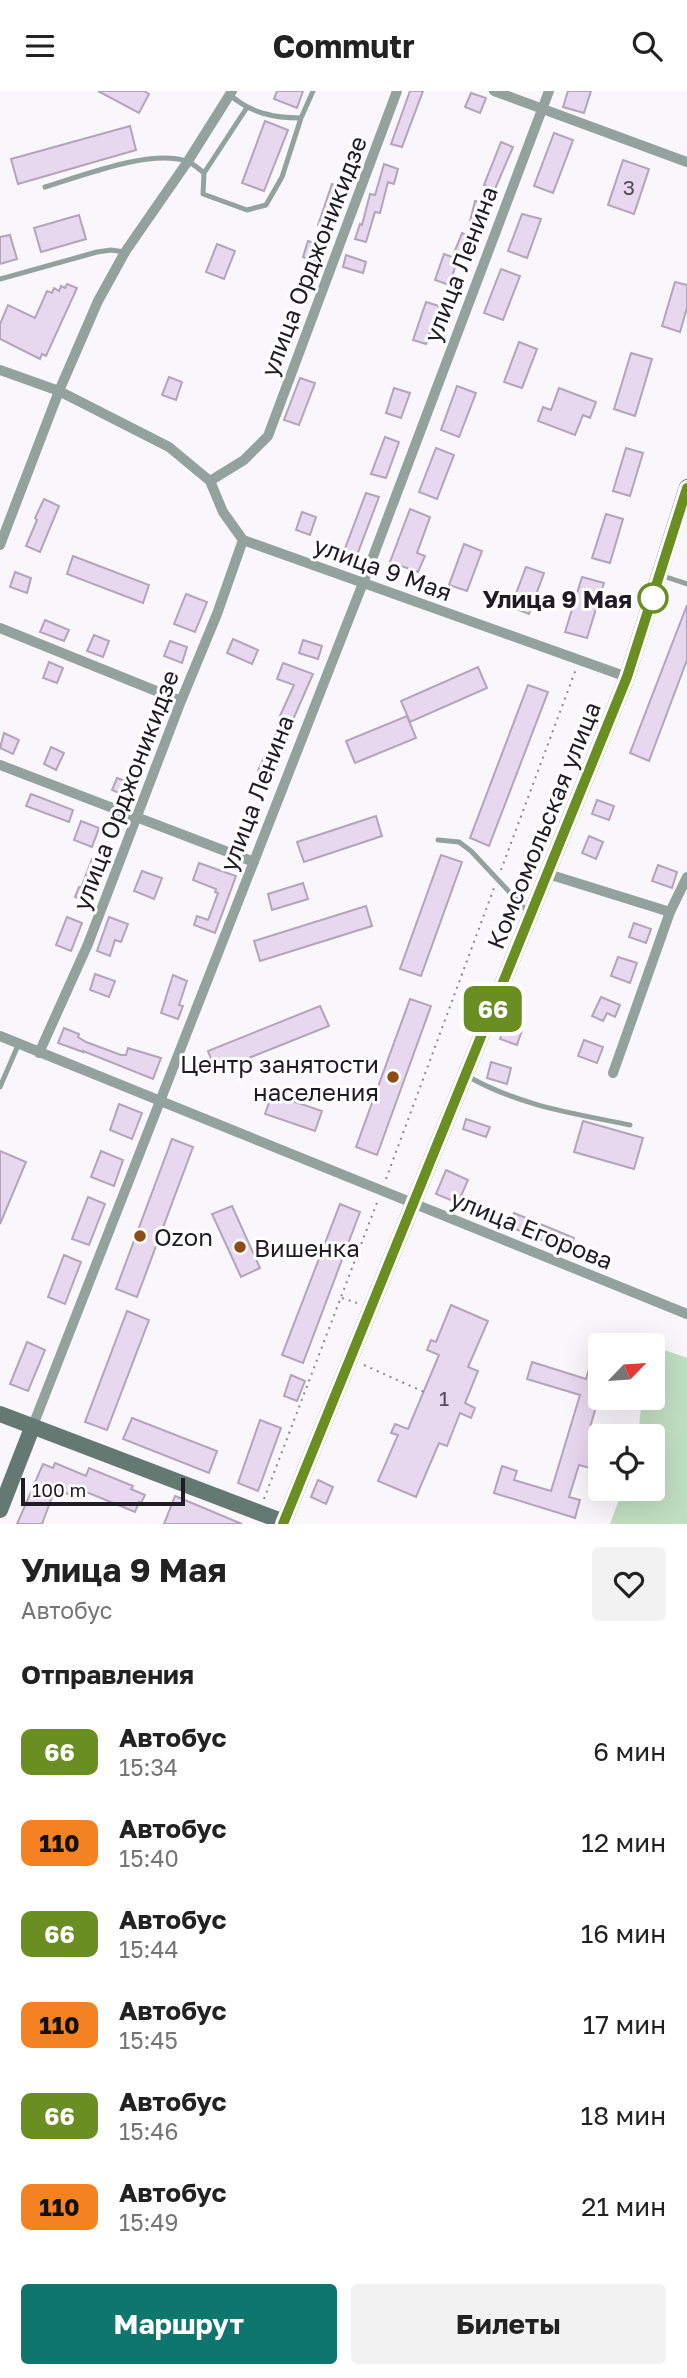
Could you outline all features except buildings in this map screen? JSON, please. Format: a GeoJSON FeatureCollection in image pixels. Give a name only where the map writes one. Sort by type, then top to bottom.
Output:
{"type":"FeatureCollection","features":[{"type":"Feature","properties":{"kind":"main road","name":"Комсомольская улица"},"geometry":{"type":"LineString","coordinates":[[284,1523],[627,677],[687,487]]}},
{"type":"Feature","properties":{"kind":"main road"},"geometry":{"type":"LineString","coordinates":[[0,1414],[284,1523]]}},
{"type":"Feature","properties":{"kind":"main road","name":"улица Ленина"},"geometry":{"type":"LineString","coordinates":[[0,1510],[32,1428]]}},
{"type":"Feature","properties":{"kind":"street","name":"улица Орджоникидзе"},"geometry":{"type":"LineString","coordinates":[[210,481],[244,460],[268,436],[397,91]]}},
{"type":"Feature","properties":{"kind":"street"},"geometry":{"type":"LineString","coordinates":[[494,91],[687,162]]}},
{"type":"Feature","properties":{"kind":"street","name":"улица Ленина"},"geometry":{"type":"LineString","coordinates":[[32,1428],[362,583],[549,91]]}},
{"type":"Feature","properties":{"kind":"street"},"geometry":{"type":"LineString","coordinates":[[0,545],[59,391],[98,301],[125,252],[188,161],[230,93]]}},
{"type":"Feature","properties":{"kind":"street"},"geometry":{"type":"LineString","coordinates":[[0,370],[59,391],[169,447],[210,481],[223,512],[243,540]]}},
{"type":"Feature","properties":{"kind":"street","name":"улица Орджоникидзе"},"geometry":{"type":"LineString","coordinates":[[39,1053],[88,944],[217,614],[243,540]]}},
{"type":"Feature","properties":{"kind":"street","name":"улица 9 Мая"},"geometry":{"type":"LineString","coordinates":[[243,540],[627,677]]}},
{"type":"Feature","properties":{"kind":"street"},"geometry":{"type":"LineString","coordinates":[[0,628],[181,701]]}},
{"type":"Feature","properties":{"kind":"street"},"geometry":{"type":"LineString","coordinates":[[0,765],[254,862]]}},
{"type":"Feature","properties":{"kind":"street"},"geometry":{"type":"LineString","coordinates":[[548,874],[670,912]]}},
{"type":"Feature","properties":{"kind":"street"},"geometry":{"type":"LineString","coordinates":[[613,1073],[670,912],[687,877]]}},
{"type":"Feature","properties":{"kind":"street","name":"улица Егорова"},"geometry":{"type":"LineString","coordinates":[[0,1036],[687,1314]]}},
{"type":"Feature","properties":{"kind":"lane"},"geometry":{"type":"LineString","coordinates":[[246,109],[205,173],[203,194],[247,210],[266,205],[282,177],[301,118],[313,91]]}},
{"type":"Feature","properties":{"kind":"lane"},"geometry":{"type":"LineString","coordinates":[[230,93],[246,109],[287,118],[301,118]]}},
{"type":"Feature","properties":{"kind":"lane"},"geometry":{"type":"LineString","coordinates":[[45,187],[145,159],[163,157],[188,161],[205,173]]}},
{"type":"Feature","properties":{"kind":"lane"},"geometry":{"type":"LineString","coordinates":[[0,279],[97,252],[125,252]]}},
{"type":"Feature","properties":{"kind":"lane"},"geometry":{"type":"LineString","coordinates":[[660,575],[687,584]]}},
{"type":"Feature","properties":{"kind":"lane"},"geometry":{"type":"LineString","coordinates":[[438,839],[459,842],[531,915]]}},
{"type":"Feature","properties":{"kind":"lane"},"geometry":{"type":"LineString","coordinates":[[0,1087],[19,1043]]}},
{"type":"Feature","properties":{"kind":"lane"},"geometry":{"type":"LineString","coordinates":[[466,1075],[522,1102],[629,1125]]}},
{"type":"Feature","properties":{"kind":"path"},"geometry":{"type":"LineString","coordinates":[[259,1513],[342,1298],[579,660]]}},
{"type":"Feature","properties":{"kind":"path"},"geometry":{"type":"LineString","coordinates":[[342,1298],[361,1305]]}},
{"type":"Feature","properties":{"kind":"path"},"geometry":{"type":"LineString","coordinates":[[360,1363],[424,1392]]}},
{"type":"Feature","properties":{"kind":"green space"},"geometry":{"type":"Polygon","coordinates":[[[665,1350],[687,1358],[687,1524],[610,1524],[619,1501],[665,1501],[665,1424],[639,1424],[641,1411],[665,1411],[665,1350]]]}},
{"type":"Feature","properties":{"kind":"bus line","name":"66"},"geometry":{"type":"LineString","coordinates":[[283,1524],[627,677],[687,488]]}},
{"type":"Feature","properties":{"kind":"place","name":"Улица 9 Мая"},"geometry":{"type":"Point","coordinates":[653,598]}},
{"type":"Feature","properties":{"kind":"place","name":"Центр занятости населения"},"geometry":{"type":"Point","coordinates":[393,1077]}},
{"type":"Feature","properties":{"kind":"place","name":"Ozon"},"geometry":{"type":"Point","coordinates":[140,1236]}},
{"type":"Feature","properties":{"kind":"place","name":"Вишенка"},"geometry":{"type":"Point","coordinates":[240,1247]}}]}
